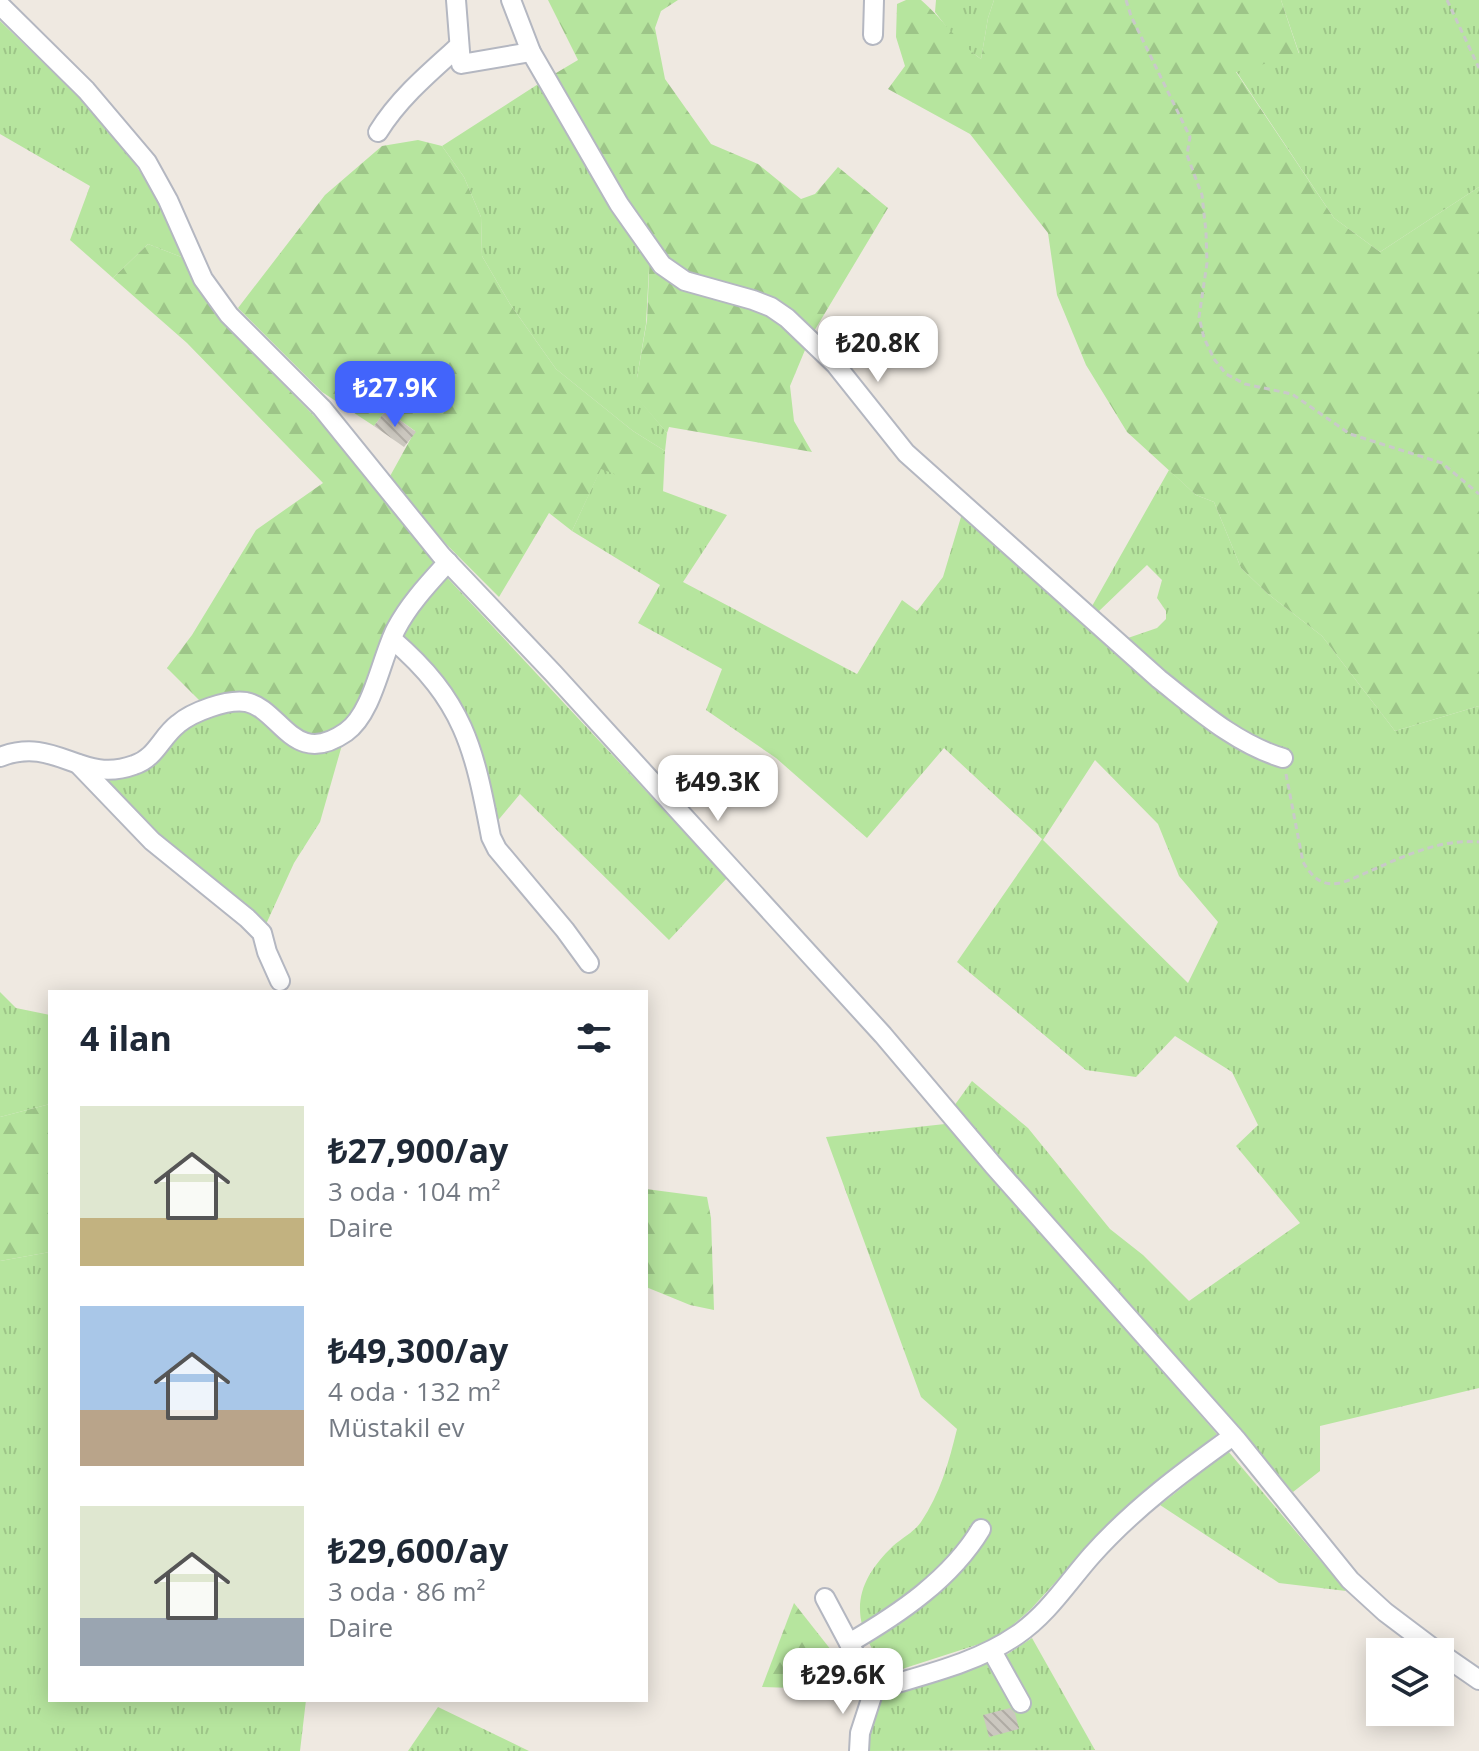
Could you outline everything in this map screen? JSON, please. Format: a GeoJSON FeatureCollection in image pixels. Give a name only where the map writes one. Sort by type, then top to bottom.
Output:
{"type":"FeatureCollection","features":[{"type":"Feature","properties":{"kind":"street"},"geometry":{"type":"LineString","coordinates":[[456,0],[461,64],[531,52]]}},
{"type":"Feature","properties":{"kind":"street"},"geometry":{"type":"LineString","coordinates":[[511,0],[531,52],[619,204],[662,265],[685,281],[753,300],[787,318],[835,364],[906,453],[954,498],[1180,697],[1261,751],[1283,758]]}},
{"type":"Feature","properties":{"kind":"street"},"geometry":{"type":"LineString","coordinates":[[873,35],[874,0]]}},
{"type":"Feature","properties":{"kind":"street"},"geometry":{"type":"LineString","coordinates":[[0,5],[86,90],[131,140],[158,180],[194,262],[217,300],[340,429],[448,562],[883,1035],[993,1165],[1233,1436],[1362,1594],[1419,1638]]}},
{"type":"Feature","properties":{"kind":"street"},"geometry":{"type":"LineString","coordinates":[[378,132],[402,100],[459,46]]}},
{"type":"Feature","properties":{"kind":"street"},"geometry":{"type":"LineString","coordinates":[[0,757],[16,751],[44,751],[88,769],[135,765],[154,753],[178,724],[189,717],[235,702],[253,705],[265,712],[286,733],[298,740],[323,742],[334,738],[346,731],[362,714],[392,639],[424,589],[448,562]]}},
{"type":"Feature","properties":{"kind":"street"},"geometry":{"type":"LineString","coordinates":[[392,639],[425,670],[457,714],[472,748],[491,837],[497,849],[589,963]]}},
{"type":"Feature","properties":{"kind":"street"},"geometry":{"type":"LineString","coordinates":[[78,764],[152,841],[262,933],[280,981]]}},
{"type":"Feature","properties":{"kind":"street"},"geometry":{"type":"LineString","coordinates":[[874,1690],[992,1651],[1019,1634],[1045,1612],[1093,1554],[1156,1492],[1233,1436]]}},
{"type":"Feature","properties":{"kind":"street"},"geometry":{"type":"LineString","coordinates":[[849,1643],[883,1623],[958,1562],[981,1529]]}},
{"type":"Feature","properties":{"kind":"street"},"geometry":{"type":"LineString","coordinates":[[825,1598],[874,1690],[860,1733],[859,1751]]}},
{"type":"Feature","properties":{"kind":"street"},"geometry":{"type":"LineString","coordinates":[[992,1651],[1021,1703]]}},
{"type":"Feature","properties":{"kind":"street"},"geometry":{"type":"LineString","coordinates":[[1454,1663],[1479,1680]]}},
{"type":"Feature","properties":{"kind":"path"},"geometry":{"type":"LineString","coordinates":[[1126,0],[1190,137],[1187,155],[1202,195],[1206,232],[1207,263],[1199,317],[1214,359],[1226,374],[1245,384],[1292,394],[1350,434],[1442,463],[1479,494]]}},
{"type":"Feature","properties":{"kind":"path"},"geometry":{"type":"LineString","coordinates":[[1447,0],[1479,68]]}},
{"type":"Feature","properties":{"kind":"path"},"geometry":{"type":"LineString","coordinates":[[1283,758],[1303,862],[1321,883],[1333,886],[1442,843],[1479,842]]}},
{"type":"Feature","properties":{"kind":"green space"},"geometry":{"type":"Polygon","coordinates":[[[548,0],[678,0],[661,11],[655,28],[665,79],[711,144],[758,164],[801,199],[815,194],[838,167],[888,208],[810,338],[790,386],[794,421],[812,452],[669,427],[667,433],[637,398],[637,378],[647,320],[650,250],[546,79],[578,60],[548,0]]]}},
{"type":"Feature","properties":{"kind":"green space"},"geometry":{"type":"Polygon","coordinates":[[[906,0],[921,0],[981,59],[994,0],[1281,0],[1299,54],[1236,72],[1334,218],[1380,252],[1479,187],[1479,706],[1395,731],[1322,636],[1268,594],[1241,568],[1214,502],[1196,495],[1127,432],[1086,365],[1057,295],[1048,233],[970,134],[888,89],[905,66],[896,37],[897,4],[906,0]]]}},
{"type":"Feature","properties":{"kind":"green space"},"geometry":{"type":"Polygon","coordinates":[[[936,0],[994,0],[981,59],[958,42],[935,12],[936,0]]]}},
{"type":"Feature","properties":{"kind":"green space"},"geometry":{"type":"Polygon","coordinates":[[[1281,0],[1479,0],[1479,187],[1380,252],[1334,218],[1236,71],[1299,53],[1281,0]]]}},
{"type":"Feature","properties":{"kind":"green space"},"geometry":{"type":"Polygon","coordinates":[[[0,21],[109,126],[156,195],[184,258],[148,244],[113,278],[70,240],[90,186],[0,134],[0,21]]]}},
{"type":"Feature","properties":{"kind":"green space"},"geometry":{"type":"Polygon","coordinates":[[[546,79],[650,250],[646,324],[637,397],[667,433],[665,451],[633,431],[556,369],[510,304],[482,256],[481,217],[464,177],[442,146],[546,79]]]}},
{"type":"Feature","properties":{"kind":"green space"},"geometry":{"type":"Polygon","coordinates":[[[418,140],[442,146],[464,177],[481,217],[482,256],[510,304],[556,369],[633,431],[665,451],[663,492],[601,469],[572,531],[549,513],[499,597],[447,545],[389,478],[415,431],[386,410],[374,426],[322,392],[238,308],[325,195],[382,146],[418,140]]]}},
{"type":"Feature","properties":{"kind":"green space"},"geometry":{"type":"Polygon","coordinates":[[[148,244],[184,258],[199,288],[225,325],[322,424],[440,570],[424,589],[362,714],[310,742],[253,705],[209,710],[167,668],[192,635],[256,530],[323,483],[187,343],[113,278],[148,244]]]}},
{"type":"Feature","properties":{"kind":"green space"},"geometry":{"type":"Polygon","coordinates":[[[601,468],[727,515],[683,582],[857,674],[902,600],[917,611],[943,577],[964,507],[1087,615],[1169,470],[1196,495],[1214,502],[1241,568],[1268,594],[1322,636],[1395,731],[1479,706],[1479,1388],[1320,1426],[1320,1471],[1293,1492],[954,1106],[972,1081],[1028,1128],[1110,1229],[1143,1255],[1189,1301],[1300,1223],[1236,1146],[1258,1125],[1232,1072],[1175,1036],[1136,1077],[1086,1070],[957,962],[1042,839],[944,748],[867,838],[776,758],[706,710],[722,669],[638,623],[660,585],[572,531],[601,468]],[[1147,565],[1098,612],[1125,639],[1157,628],[1166,619],[1166,611],[1157,598],[1162,580],[1147,565]],[[1095,760],[1043,840],[1188,983],[1218,922],[1179,876],[1158,824],[1095,760]]]}},
{"type":"Feature","properties":{"kind":"green space"},"geometry":{"type":"Polygon","coordinates":[[[440,570],[727,878],[669,940],[520,794],[490,830],[472,748],[397,628],[440,570]]]}},
{"type":"Feature","properties":{"kind":"green space"},"geometry":{"type":"Polygon","coordinates":[[[222,705],[346,731],[320,822],[294,863],[262,933],[88,769],[119,769],[167,734],[222,705]]]}},
{"type":"Feature","properties":{"kind":"green space"},"geometry":{"type":"Polygon","coordinates":[[[0,992],[16,1008],[48,1015],[48,1105],[0,1117],[0,992]]]}},
{"type":"Feature","properties":{"kind":"green space"},"geometry":{"type":"Polygon","coordinates":[[[48,1105],[48,1252],[0,1261],[0,1117],[48,1105]]]}},
{"type":"Feature","properties":{"kind":"green space"},"geometry":{"type":"Polygon","coordinates":[[[945,1124],[1217,1434],[1140,1496],[1089,1545],[1031,1609],[998,1638],[902,1669],[882,1663],[870,1645],[861,1617],[862,1591],[883,1557],[915,1529],[928,1511],[943,1477],[957,1429],[921,1397],[826,1137],[945,1124]]]}},
{"type":"Feature","properties":{"kind":"green space"},"geometry":{"type":"Polygon","coordinates":[[[648,1189],[707,1197],[711,1218],[714,1310],[690,1305],[648,1288],[648,1189]]]}},
{"type":"Feature","properties":{"kind":"green space"},"geometry":{"type":"Polygon","coordinates":[[[48,1252],[48,1702],[306,1702],[300,1751],[0,1751],[0,1261],[48,1252]]]}},
{"type":"Feature","properties":{"kind":"green space"},"geometry":{"type":"Polygon","coordinates":[[[1228,1451],[1346,1591],[1279,1583],[1160,1505],[1228,1451]]]}},
{"type":"Feature","properties":{"kind":"green space"},"geometry":{"type":"Polygon","coordinates":[[[794,1603],[846,1669],[857,1690],[762,1687],[794,1603]]]}},
{"type":"Feature","properties":{"kind":"green space"},"geometry":{"type":"Polygon","coordinates":[[[1032,1638],[1095,1750],[859,1751],[870,1702],[1006,1655],[1032,1638]]]}},
{"type":"Feature","properties":{"kind":"green space"},"geometry":{"type":"Polygon","coordinates":[[[438,1707],[529,1751],[408,1751],[438,1707]]]}},
{"type":"Feature","properties":{"kind":"building"},"geometry":{"type":"Polygon","coordinates":[[[386,410],[416,432],[404,447],[374,426],[386,410]]]}},
{"type":"Feature","properties":{"kind":"building"},"geometry":{"type":"Polygon","coordinates":[[[1010,1708],[1015,1713],[1019,1729],[989,1737],[983,1715],[1010,1708]]]}}]}
